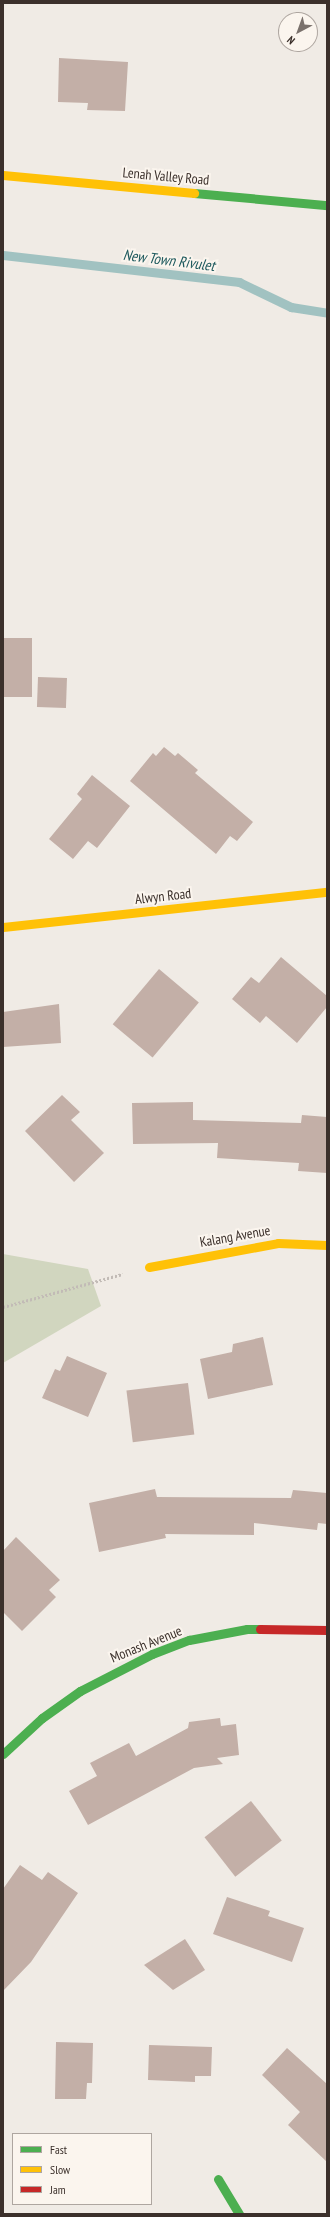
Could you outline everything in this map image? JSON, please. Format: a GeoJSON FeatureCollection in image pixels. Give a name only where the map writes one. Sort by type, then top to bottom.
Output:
{"type":"FeatureCollection","features":[{"type":"Feature","properties":{"kind":"street","name":"Lenah Valley Road"},"geometry":{"type":"LineString","coordinates":[[3,175],[327,205]]}},
{"type":"Feature","properties":{"kind":"street","name":"Alwyn Road"},"geometry":{"type":"LineString","coordinates":[[3,927],[327,892]]}},
{"type":"Feature","properties":{"kind":"street","name":"Kalang Avenue"},"geometry":{"type":"LineString","coordinates":[[149,1267],[278,1243],[327,1245]]}},
{"type":"Feature","properties":{"kind":"street","name":"Monash Avenue"},"geometry":{"type":"LineString","coordinates":[[3,1754],[42,1718],[80,1691],[152,1654],[189,1640],[247,1629],[327,1630]]}},
{"type":"Feature","properties":{"kind":"street"},"geometry":{"type":"LineString","coordinates":[[218,2179],[239,2214]]}},
{"type":"Feature","properties":{"kind":"path"},"geometry":{"type":"LineString","coordinates":[[3,1307],[149,1267]]}},
{"type":"Feature","properties":{"kind":"green space"},"geometry":{"type":"Polygon","coordinates":[[[3,1254],[88,1269],[101,1306],[3,1363],[3,1254]]]}},
{"type":"Feature","properties":{"kind":"building"},"geometry":{"type":"Polygon","coordinates":[[[59,58],[128,62],[125,111],[87,110],[88,103],[58,102],[59,58]]]}},
{"type":"Feature","properties":{"kind":"building"},"geometry":{"type":"Polygon","coordinates":[[[3,638],[32,638],[32,697],[3,697],[3,638]]]}},
{"type":"Feature","properties":{"kind":"building"},"geometry":{"type":"Polygon","coordinates":[[[38,677],[67,678],[66,708],[37,707],[38,677]]]}},
{"type":"Feature","properties":{"kind":"building"},"geometry":{"type":"Polygon","coordinates":[[[164,747],[175,756],[178,753],[198,770],[195,773],[253,822],[237,841],[230,836],[216,854],[130,781],[153,753],[156,756],[164,747]]]}},
{"type":"Feature","properties":{"kind":"building"},"geometry":{"type":"Polygon","coordinates":[[[92,775],[130,806],[97,848],[88,841],[73,859],[49,839],[82,799],[77,794],[92,775]]]}},
{"type":"Feature","properties":{"kind":"building"},"geometry":{"type":"Polygon","coordinates":[[[281,957],[327,996],[327,1007],[297,1043],[266,1016],[260,1023],[232,999],[251,977],[259,983],[281,957]]]}},
{"type":"Feature","properties":{"kind":"building"},"geometry":{"type":"Polygon","coordinates":[[[159,969],[199,1002],[153,1058],[113,1024],[159,969]]]}},
{"type":"Feature","properties":{"kind":"building"},"geometry":{"type":"Polygon","coordinates":[[[59,1004],[61,1043],[3,1047],[3,1012],[59,1004]]]}},
{"type":"Feature","properties":{"kind":"building"},"geometry":{"type":"Polygon","coordinates":[[[62,1095],[80,1112],[71,1120],[104,1153],[74,1182],[25,1131],[62,1095]]]}},
{"type":"Feature","properties":{"kind":"building"},"geometry":{"type":"Polygon","coordinates":[[[193,1102],[193,1120],[301,1123],[302,1115],[327,1117],[327,1173],[298,1171],[299,1163],[217,1158],[218,1143],[133,1144],[132,1103],[193,1102]]]}},
{"type":"Feature","properties":{"kind":"building"},"geometry":{"type":"Polygon","coordinates":[[[263,1337],[273,1385],[208,1399],[200,1359],[232,1352],[233,1344],[263,1337]]]}},
{"type":"Feature","properties":{"kind":"building"},"geometry":{"type":"Polygon","coordinates":[[[67,1356],[107,1373],[88,1417],[42,1398],[55,1369],[60,1371],[67,1356]]]}},
{"type":"Feature","properties":{"kind":"building"},"geometry":{"type":"Polygon","coordinates":[[[188,1383],[194,1435],[133,1442],[126,1391],[188,1383]]]}},
{"type":"Feature","properties":{"kind":"building"},"geometry":{"type":"Polygon","coordinates":[[[155,1489],[157,1497],[291,1498],[293,1490],[327,1493],[327,1524],[318,1523],[317,1530],[254,1523],[254,1535],[165,1534],[166,1538],[99,1552],[89,1503],[155,1489]]]}},
{"type":"Feature","properties":{"kind":"building"},"geometry":{"type":"Polygon","coordinates":[[[16,1537],[60,1580],[49,1590],[56,1597],[22,1631],[3,1612],[3,1551],[16,1537]]]}},
{"type":"Feature","properties":{"kind":"building"},"geometry":{"type":"Polygon","coordinates":[[[220,1718],[221,1726],[236,1724],[239,1755],[217,1758],[223,1764],[194,1768],[88,1825],[69,1791],[97,1776],[90,1763],[129,1743],[136,1756],[188,1728],[189,1722],[220,1718]]]}},
{"type":"Feature","properties":{"kind":"building"},"geometry":{"type":"Polygon","coordinates":[[[251,1801],[282,1840],[235,1877],[205,1837],[251,1801]]]}},
{"type":"Feature","properties":{"kind":"building"},"geometry":{"type":"Polygon","coordinates":[[[20,1865],[42,1880],[48,1872],[78,1893],[31,1962],[3,1991],[3,1889],[20,1865]]]}},
{"type":"Feature","properties":{"kind":"building"},"geometry":{"type":"Polygon","coordinates":[[[227,1897],[270,1911],[268,1916],[304,1928],[292,1962],[213,1934],[227,1897]]]}},
{"type":"Feature","properties":{"kind":"building"},"geometry":{"type":"Polygon","coordinates":[[[185,1939],[205,1970],[173,1990],[144,1965],[185,1939]]]}},
{"type":"Feature","properties":{"kind":"building"},"geometry":{"type":"Polygon","coordinates":[[[56,2042],[93,2043],[92,2083],[87,2083],[86,2099],[55,2099],[56,2042]]]}},
{"type":"Feature","properties":{"kind":"building"},"geometry":{"type":"Polygon","coordinates":[[[149,2045],[212,2047],[211,2076],[195,2076],[195,2082],[148,2080],[149,2045]]]}},
{"type":"Feature","properties":{"kind":"building"},"geometry":{"type":"Polygon","coordinates":[[[287,2048],[327,2084],[327,2162],[288,2125],[300,2112],[262,2075],[287,2048]]]}},
{"type":"Feature","properties":{"kind":"waterway","name":"New Town Rivulet"},"geometry":{"type":"LineString","coordinates":[[3,255],[239,282],[291,307],[327,313]]}},
{"type":"Feature","properties":{"kind":"traffic: fast"},"geometry":{"type":"LineString","coordinates":[[194,193],[327,205]]}},
{"type":"Feature","properties":{"kind":"traffic: fast"},"geometry":{"type":"LineString","coordinates":[[3,1754],[42,1718],[80,1691],[152,1654],[189,1640],[247,1629],[260,1629]]}},
{"type":"Feature","properties":{"kind":"traffic: fast"},"geometry":{"type":"LineString","coordinates":[[218,2179],[239,2214]]}},
{"type":"Feature","properties":{"kind":"traffic: slow"},"geometry":{"type":"LineString","coordinates":[[3,175],[194,193]]}},
{"type":"Feature","properties":{"kind":"traffic: slow"},"geometry":{"type":"LineString","coordinates":[[3,927],[327,892]]}},
{"type":"Feature","properties":{"kind":"traffic: slow"},"geometry":{"type":"LineString","coordinates":[[149,1267],[278,1243],[327,1245]]}},
{"type":"Feature","properties":{"kind":"traffic: jam"},"geometry":{"type":"LineString","coordinates":[[260,1629],[327,1630]]}}]}
